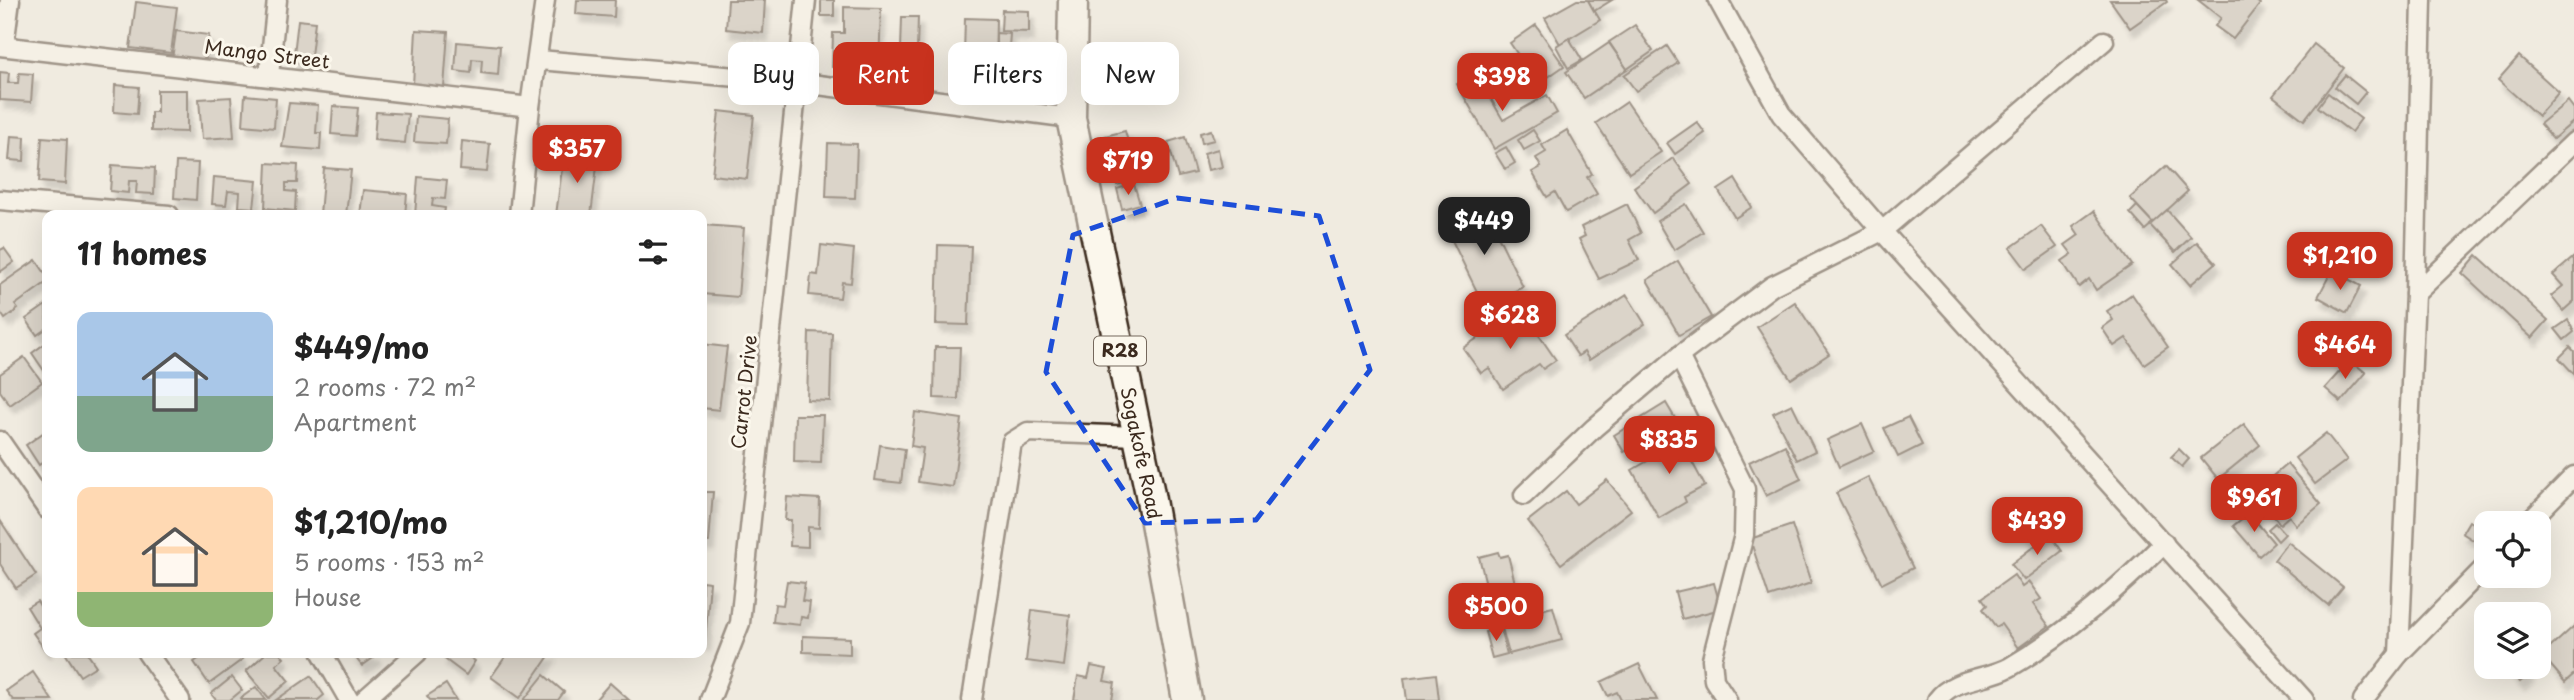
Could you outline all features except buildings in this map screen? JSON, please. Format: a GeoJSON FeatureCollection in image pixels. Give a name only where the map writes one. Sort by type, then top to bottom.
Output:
{"type":"FeatureCollection","features":[{"type":"Feature","properties":{"kind":"main road","name":"Sogakofe Road"},"geometry":{"type":"LineString","coordinates":[[1073,0],[1070,118],[1138,436],[1187,700]]}},
{"type":"Feature","properties":{"kind":"street"},"geometry":{"type":"LineString","coordinates":[[2,46],[10,0]]}},
{"type":"Feature","properties":{"kind":"street"},"geometry":{"type":"LineString","coordinates":[[269,75],[277,0]]}},
{"type":"Feature","properties":{"kind":"street"},"geometry":{"type":"LineString","coordinates":[[520,210],[545,0]]}},
{"type":"Feature","properties":{"kind":"street","name":"Carrot Drive"},"geometry":{"type":"LineString","coordinates":[[800,42],[806,0]]}},
{"type":"Feature","properties":{"kind":"street"},"geometry":{"type":"LineString","coordinates":[[1718,0],[1781,114],[1882,231],[2304,700]]}},
{"type":"Feature","properties":{"kind":"street"},"geometry":{"type":"LineString","coordinates":[[2399,654],[2415,294],[2421,0]]}},
{"type":"Feature","properties":{"kind":"street"},"geometry":{"type":"LineString","coordinates":[[1524,495],[1594,428],[1679,356],[1772,286],[1882,231],[2104,41]]}},
{"type":"Feature","properties":{"kind":"street","name":"Mango Street"},"geometry":{"type":"LineString","coordinates":[[2,46],[530,107]]}},
{"type":"Feature","properties":{"kind":"street"},"geometry":{"type":"LineString","coordinates":[[539,60],[728,76]]}},
{"type":"Feature","properties":{"kind":"street"},"geometry":{"type":"LineString","coordinates":[[819,85],[1070,118]]}},
{"type":"Feature","properties":{"kind":"street","name":"Carrot Drive"},"geometry":{"type":"LineString","coordinates":[[710,700],[740,623],[793,105]]}},
{"type":"Feature","properties":{"kind":"street"},"geometry":{"type":"LineString","coordinates":[[2415,294],[2574,142]]}},
{"type":"Feature","properties":{"kind":"street"},"geometry":{"type":"LineString","coordinates":[[0,200],[113,210]]}},
{"type":"Feature","properties":{"kind":"street"},"geometry":{"type":"LineString","coordinates":[[1679,356],[1745,489],[1744,535],[1712,659],[1714,680],[1727,700]]}},
{"type":"Feature","properties":{"kind":"street"},"geometry":{"type":"LineString","coordinates":[[972,700],[1002,521],[1012,442],[1028,432],[1138,436]]}},
{"type":"Feature","properties":{"kind":"street"},"geometry":{"type":"LineString","coordinates":[[0,441],[42,502]]}},
{"type":"Feature","properties":{"kind":"street"},"geometry":{"type":"LineString","coordinates":[[2540,511],[2574,476]]}},
{"type":"Feature","properties":{"kind":"street"},"geometry":{"type":"LineString","coordinates":[[1937,700],[1970,679],[2008,668],[2115,592],[2164,543]]}},
{"type":"Feature","properties":{"kind":"street"},"geometry":{"type":"LineString","coordinates":[[2363,700],[2399,654],[2474,578]]}},
{"type":"Feature","properties":{"kind":"street"},"geometry":{"type":"LineString","coordinates":[[151,658],[180,700]]}},
{"type":"Feature","properties":{"kind":"street"},"geometry":{"type":"LineString","coordinates":[[325,658],[349,700]]}},
{"type":"Feature","properties":{"kind":"street"},"geometry":{"type":"LineString","coordinates":[[364,700],[411,658]]}},
{"type":"Feature","properties":{"kind":"highlighted area"},"geometry":{"type":"Polygon","coordinates":[[[1177,198],[1319,216],[1370,370],[1256,520],[1145,523],[1046,372],[1073,235],[1177,198]]]}}]}
